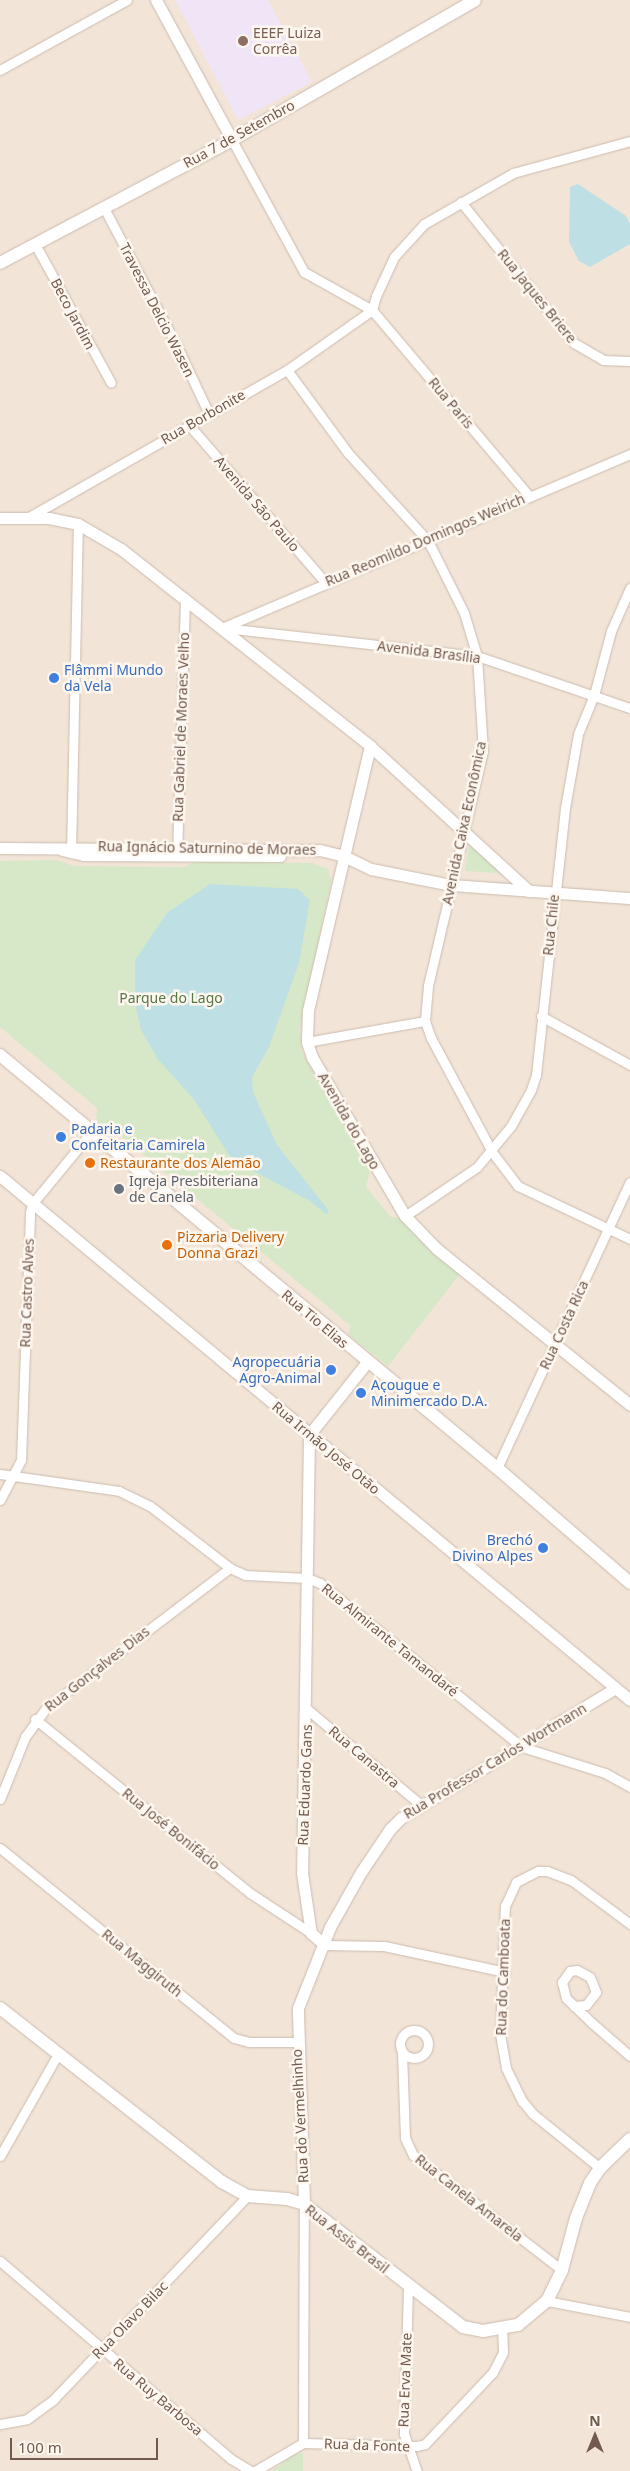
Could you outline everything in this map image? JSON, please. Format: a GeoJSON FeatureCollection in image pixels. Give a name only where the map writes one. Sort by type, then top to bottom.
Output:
{"type":"FeatureCollection","features":[{"type":"Feature","properties":{"kind":"main road","name":"Rua 7 de Setembro"},"geometry":{"type":"LineString","coordinates":[[0,263],[232,140],[476,0]]}},
{"type":"Feature","properties":{"kind":"main road","name":"Rua Tio Elias"},"geometry":{"type":"LineString","coordinates":[[0,1055],[93,1130],[367,1362],[497,1468],[630,1583]]}},
{"type":"Feature","properties":{"kind":"main road","name":"Rua Assis Brasil"},"geometry":{"type":"LineString","coordinates":[[0,2008],[222,2182],[248,2196],[287,2199],[304,2204],[408,2287],[462,2326],[483,2331],[518,2325],[547,2301],[562,2270],[576,2218],[600,2168]]}},
{"type":"Feature","properties":{"kind":"main road"},"geometry":{"type":"LineString","coordinates":[[600,2168],[630,2139]]}},
{"type":"Feature","properties":{"kind":"street"},"geometry":{"type":"LineString","coordinates":[[0,70],[127,0]]}},
{"type":"Feature","properties":{"kind":"street"},"geometry":{"type":"LineString","coordinates":[[156,0],[304,272],[372,310],[376,296],[394,257],[411,234],[461,202],[529,167],[630,141]]}},
{"type":"Feature","properties":{"kind":"street","name":"Rua Jaques Briere"},"geometry":{"type":"LineString","coordinates":[[461,202],[574,343],[603,360],[630,361]]}},
{"type":"Feature","properties":{"kind":"street","name":"Travessa Delcio Wasen"},"geometry":{"type":"LineString","coordinates":[[104,208],[176,344],[209,414]]}},
{"type":"Feature","properties":{"kind":"street","name":"Beco Jardim"},"geometry":{"type":"LineString","coordinates":[[35,244],[111,384]]}},
{"type":"Feature","properties":{"kind":"street","name":"Rua Borbonite"},"geometry":{"type":"LineString","coordinates":[[29,517],[287,370],[372,310]]}},
{"type":"Feature","properties":{"kind":"street","name":"Rua Paris"},"geometry":{"type":"LineString","coordinates":[[372,310],[529,496]]}},
{"type":"Feature","properties":{"kind":"street","name":"Avenida Caixa Econômica"},"geometry":{"type":"LineString","coordinates":[[287,370],[348,453],[428,541],[464,613],[477,656],[483,751],[428,986],[425,1021],[431,1038],[492,1152],[508,1174],[525,1190],[630,1239]]}},
{"type":"Feature","properties":{"kind":"street","name":"Avenida São Paulo"},"geometry":{"type":"LineString","coordinates":[[189,425],[324,582]]}},
{"type":"Feature","properties":{"kind":"street","name":"Rua Reomildo Domingos Weirich"},"geometry":{"type":"LineString","coordinates":[[222,628],[276,607],[324,582],[428,541],[630,454]]}},
{"type":"Feature","properties":{"kind":"street"},"geometry":{"type":"LineString","coordinates":[[0,518],[29,517],[78,524],[115,544],[370,746],[529,890]]}},
{"type":"Feature","properties":{"kind":"street"},"geometry":{"type":"LineString","coordinates":[[67,850],[78,524]]}},
{"type":"Feature","properties":{"kind":"street","name":"Rua Chile"},"geometry":{"type":"LineString","coordinates":[[405,1216],[463,1178],[492,1152],[511,1126],[531,1090],[554,892],[578,734],[594,695],[610,631],[630,588]]}},
{"type":"Feature","properties":{"kind":"street","name":"Rua Gabriel de Moraes Velho"},"geometry":{"type":"LineString","coordinates":[[177,851],[185,598]]}},
{"type":"Feature","properties":{"kind":"street","name":"Avenida Brasília"},"geometry":{"type":"LineString","coordinates":[[222,628],[477,656],[630,708]]}},
{"type":"Feature","properties":{"kind":"street"},"geometry":{"type":"LineString","coordinates":[[370,746],[346,860],[308,1011],[307,1042],[425,1021]]}},
{"type":"Feature","properties":{"kind":"street","name":"Rua Ignácio Saturnino de Moraes"},"geometry":{"type":"LineString","coordinates":[[0,848],[231,852],[346,860],[371,869],[451,885],[630,898]]}},
{"type":"Feature","properties":{"kind":"street"},"geometry":{"type":"LineString","coordinates":[[541,1016],[630,1065]]}},
{"type":"Feature","properties":{"kind":"street","name":"Avenida do Lago"},"geometry":{"type":"LineString","coordinates":[[307,1042],[405,1216],[444,1255],[556,1342],[627,1401]]}},
{"type":"Feature","properties":{"kind":"street","name":"Rua Castro Alves"},"geometry":{"type":"LineString","coordinates":[[0,1500],[21,1460],[28,1233],[33,1203],[93,1130]]}},
{"type":"Feature","properties":{"kind":"street","name":"Rua Irmão José Otão"},"geometry":{"type":"LineString","coordinates":[[0,1176],[630,1700]]}},
{"type":"Feature","properties":{"kind":"street","name":"Rua Costa Rica"},"geometry":{"type":"LineString","coordinates":[[497,1468],[630,1182]]}},
{"type":"Feature","properties":{"kind":"street"},"geometry":{"type":"LineString","coordinates":[[309,1434],[367,1362]]}},
{"type":"Feature","properties":{"kind":"street","name":"Rua Eduardo Gans"},"geometry":{"type":"LineString","coordinates":[[309,1434],[302,1873],[311,1933]]}},
{"type":"Feature","properties":{"kind":"street","name":"Rua Almirante Tamandaré"},"geometry":{"type":"LineString","coordinates":[[0,1474],[89,1484],[136,1498],[230,1568],[255,1577],[307,1578],[329,1590],[522,1747]]}},
{"type":"Feature","properties":{"kind":"street","name":"Rua Gonçalves Dias"},"geometry":{"type":"LineString","coordinates":[[0,1799],[35,1719],[230,1568]]}},
{"type":"Feature","properties":{"kind":"street","name":"Rua Professor Carlos Wortmann"},"geometry":{"type":"LineString","coordinates":[[325,1945],[334,1920],[390,1829],[421,1805],[522,1747],[614,1688]]}},
{"type":"Feature","properties":{"kind":"street","name":"Rua Canastra"},"geometry":{"type":"LineString","coordinates":[[306,1709],[421,1805]]}},
{"type":"Feature","properties":{"kind":"street","name":"Rua José Bonifácio"},"geometry":{"type":"LineString","coordinates":[[35,1719],[250,1893],[311,1933]]}},
{"type":"Feature","properties":{"kind":"street"},"geometry":{"type":"LineString","coordinates":[[522,1747],[605,1773],[630,1787]]}},
{"type":"Feature","properties":{"kind":"street","name":"Rua Maggiruth"},"geometry":{"type":"LineString","coordinates":[[0,1848],[234,2038],[249,2042],[297,2042]]}},
{"type":"Feature","properties":{"kind":"street","name":"Rua do Camboata"},"geometry":{"type":"LineString","coordinates":[[600,2168],[533,2114],[513,2085],[501,2052],[505,1972],[505,1906],[511,1888],[529,1874],[547,1871],[571,1880],[630,1924]]}},
{"type":"Feature","properties":{"kind":"street"},"geometry":{"type":"LineString","coordinates":[[311,1933],[325,1945],[384,1946],[505,1972]]}},
{"type":"Feature","properties":{"kind":"street","name":"Rua do Vermelhinho"},"geometry":{"type":"LineString","coordinates":[[303,2443],[304,2204],[297,2042],[298,2008],[325,1945]]}},
{"type":"Feature","properties":{"kind":"street"},"geometry":{"type":"LineString","coordinates":[[574,2006],[586,2005],[593,1999],[594,1983],[585,1971],[577,1970],[565,1976],[563,1993],[574,2006],[630,2056]]}},
{"type":"Feature","properties":{"kind":"street","name":"Rua Canela Amarela"},"geometry":{"type":"LineString","coordinates":[[402,2052],[406,2138],[413,2155],[562,2270]]}},
{"type":"Feature","properties":{"kind":"street"},"geometry":{"type":"LineString","coordinates":[[0,2156],[58,2054]]}},
{"type":"Feature","properties":{"kind":"street","name":"Rua Olavo Bilac"},"geometry":{"type":"LineString","coordinates":[[0,2424],[26,2419],[41,2411],[102,2350],[248,2196]]}},
{"type":"Feature","properties":{"kind":"street","name":"Rua Ruy Barbosa"},"geometry":{"type":"LineString","coordinates":[[0,2261],[232,2459],[251,2471]]}},
{"type":"Feature","properties":{"kind":"street","name":"Rua Erva Mate"},"geometry":{"type":"LineString","coordinates":[[408,2287],[404,2434],[406,2446],[417,2471]]}},
{"type":"Feature","properties":{"kind":"street"},"geometry":{"type":"LineString","coordinates":[[547,2301],[630,2318]]}},
{"type":"Feature","properties":{"kind":"street","name":"Rua da Fonte"},"geometry":{"type":"LineString","coordinates":[[303,2443],[406,2446],[425,2444],[482,2386],[502,2352],[502,2329]]}},
{"type":"Feature","properties":{"kind":"street"},"geometry":{"type":"LineString","coordinates":[[258,2470],[303,2443]]}},
{"type":"Feature","properties":{"kind":"shaded area"},"geometry":{"type":"Polygon","coordinates":[[[0,0],[630,0],[630,2471],[0,2471],[0,0]]]}},
{"type":"Feature","properties":{"kind":"shaded area","name":"EEEF Luiza Corrêa"},"geometry":{"type":"Polygon","coordinates":[[[175,0],[268,0],[312,82],[238,120],[175,0]]]}},
{"type":"Feature","properties":{"kind":"green space"},"geometry":{"type":"Polygon","coordinates":[[[470,841],[510,874],[465,871],[470,841]]]}},
{"type":"Feature","properties":{"kind":"green space","name":"Parque do Lago"},"geometry":{"type":"Polygon","coordinates":[[[57,860],[74,866],[184,867],[197,861],[312,863],[328,869],[331,881],[300,1029],[302,1052],[370,1172],[366,1187],[391,1217],[400,1218],[433,1253],[460,1274],[388,1366],[349,1335],[350,1325],[115,1131],[111,1138],[96,1124],[97,1108],[0,1027],[0,861],[57,860]]]}},
{"type":"Feature","properties":{"kind":"green space"},"geometry":{"type":"Polygon","coordinates":[[[303,2453],[303,2471],[272,2471],[293,2455],[303,2453]]]}},
{"type":"Feature","properties":{"kind":"water"},"geometry":{"type":"Polygon","coordinates":[[[578,184],[626,216],[630,224],[630,244],[590,267],[579,261],[569,242],[570,187],[578,184]]]}},
{"type":"Feature","properties":{"kind":"water","name":"Parque do Lago"},"geometry":{"type":"Polygon","coordinates":[[[210,884],[298,889],[310,900],[299,963],[269,1047],[252,1077],[253,1092],[277,1145],[325,1206],[329,1212],[326,1214],[310,1201],[242,1165],[229,1155],[193,1098],[157,1058],[141,1030],[135,1002],[135,960],[167,913],[210,884]]]}},
{"type":"Feature","properties":{"kind":"place","name":"EEEF Luiza Corrêa"},"geometry":{"type":"Point","coordinates":[243,41]}},
{"type":"Feature","properties":{"kind":"place","name":"Flâmmi Mundo da Vela"},"geometry":{"type":"Point","coordinates":[54,678]}},
{"type":"Feature","properties":{"kind":"place","name":"Padaria e Confeitaria Camirela"},"geometry":{"type":"Point","coordinates":[61,1137]}},
{"type":"Feature","properties":{"kind":"place","name":"Restaurante dos Alemão"},"geometry":{"type":"Point","coordinates":[90,1163]}},
{"type":"Feature","properties":{"kind":"place","name":"Igreja Presbiteriana de Canela"},"geometry":{"type":"Point","coordinates":[119,1189]}},
{"type":"Feature","properties":{"kind":"place","name":"Pizzaria Delivery Donna Grazi"},"geometry":{"type":"Point","coordinates":[167,1245]}},
{"type":"Feature","properties":{"kind":"place","name":"Agropecuária Agro-Animal"},"geometry":{"type":"Point","coordinates":[331,1370]}},
{"type":"Feature","properties":{"kind":"place","name":"Açougue e Minimercado D.A."},"geometry":{"type":"Point","coordinates":[361,1393]}},
{"type":"Feature","properties":{"kind":"place","name":"Brechó Divino Alpes"},"geometry":{"type":"Point","coordinates":[543,1548]}}]}
